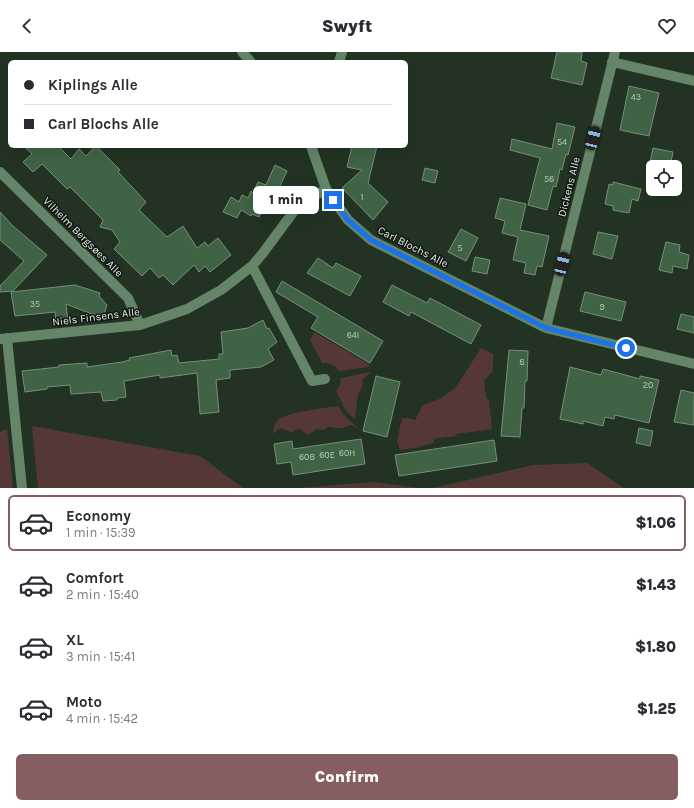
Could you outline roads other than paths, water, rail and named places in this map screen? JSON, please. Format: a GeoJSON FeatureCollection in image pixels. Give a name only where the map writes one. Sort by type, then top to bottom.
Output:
{"type":"FeatureCollection","features":[{"type":"Feature","properties":{"kind":"street"},"geometry":{"type":"LineString","coordinates":[[242,52],[249,60]]}},
{"type":"Feature","properties":{"kind":"street"},"geometry":{"type":"LineString","coordinates":[[613,57],[694,81]]}},
{"type":"Feature","properties":{"kind":"street","name":"Dickens Alle"},"geometry":{"type":"LineString","coordinates":[[546,328],[613,57]]}},
{"type":"Feature","properties":{"kind":"street","name":"Carl Blochs Alle"},"geometry":{"type":"LineString","coordinates":[[312,148],[326,189],[348,220],[371,240],[546,328],[694,364]]}},
{"type":"Feature","properties":{"kind":"street","name":"Vilhelm Bergsøes Alle"},"geometry":{"type":"LineString","coordinates":[[0,172],[128,298],[140,325]]}},
{"type":"Feature","properties":{"kind":"street","name":"Niels Finsens Alle"},"geometry":{"type":"LineString","coordinates":[[4,338],[140,325],[187,309],[221,290],[252,266],[294,211],[326,189]]}},
{"type":"Feature","properties":{"kind":"street"},"geometry":{"type":"LineString","coordinates":[[252,266],[312,381],[325,379]]}},
{"type":"Feature","properties":{"kind":"street"},"geometry":{"type":"LineString","coordinates":[[4,338],[22,488]]}}]}
